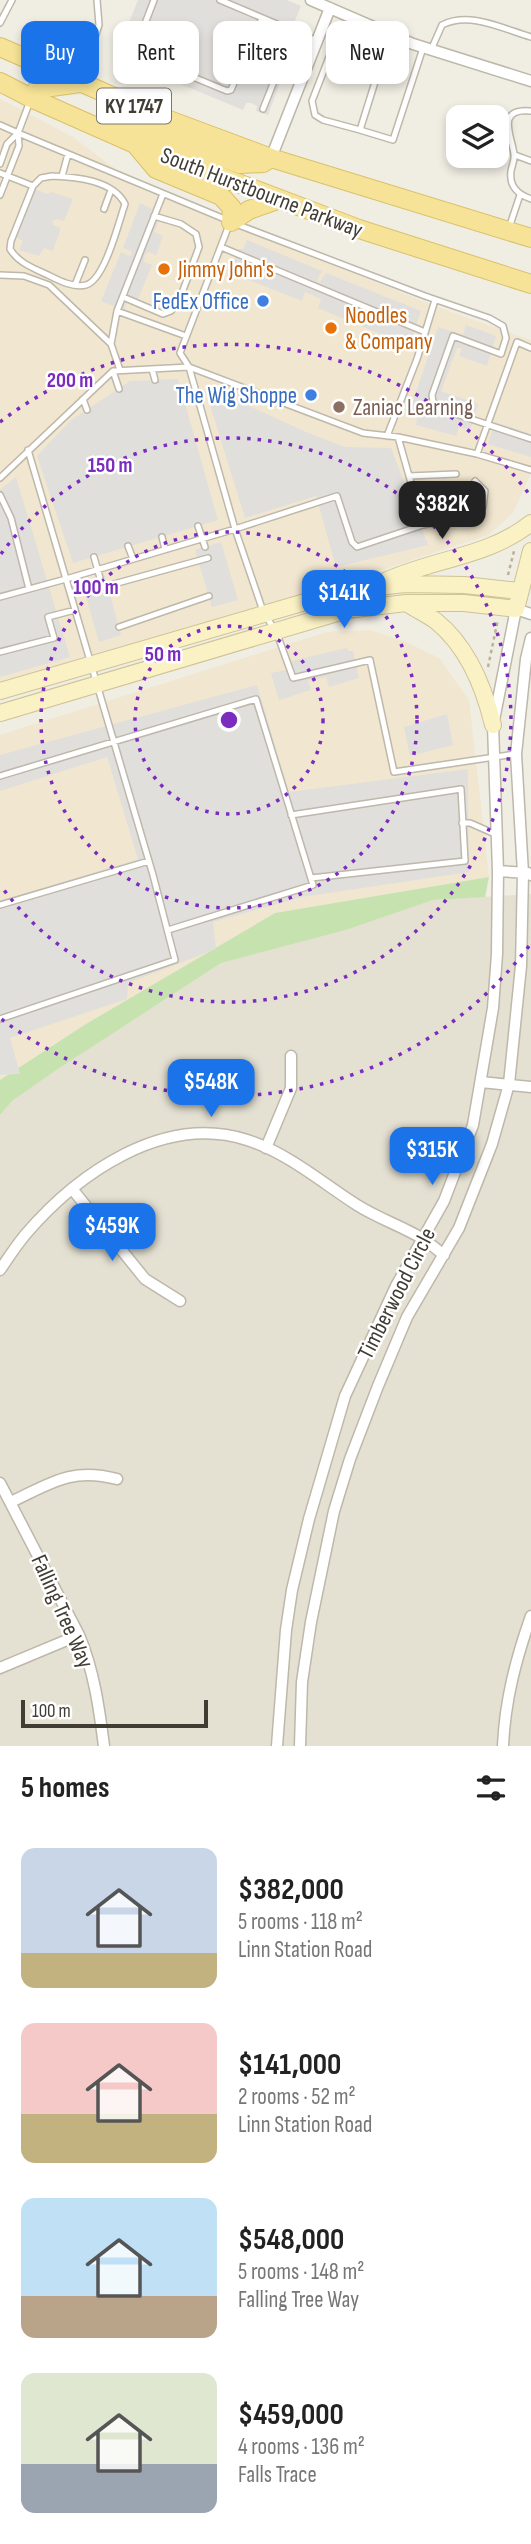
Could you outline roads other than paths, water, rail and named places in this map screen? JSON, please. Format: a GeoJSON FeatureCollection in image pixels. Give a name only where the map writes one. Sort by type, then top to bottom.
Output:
{"type":"FeatureCollection","features":[{"type":"Feature","properties":{"kind":"main road","name":"South Hurstbourne Parkway"},"geometry":{"type":"LineString","coordinates":[[0,47],[21,56]]}},
{"type":"Feature","properties":{"kind":"main road","name":"South Hurstbourne Parkway"},"geometry":{"type":"LineString","coordinates":[[0,82],[135,144],[359,229],[531,284]]}},
{"type":"Feature","properties":{"kind":"main road"},"geometry":{"type":"LineString","coordinates":[[31,98],[37,89],[73,84]]}},
{"type":"Feature","properties":{"kind":"main road","name":"South Hurstbourne Parkway"},"geometry":{"type":"LineString","coordinates":[[82,84],[153,114],[271,158],[531,238]]}},
{"type":"Feature","properties":{"kind":"main road"},"geometry":{"type":"LineString","coordinates":[[89,124],[142,129],[240,164],[263,163],[271,158]]}},
{"type":"Feature","properties":{"kind":"main road"},"geometry":{"type":"LineString","coordinates":[[135,144],[156,169],[221,196],[232,208],[231,222]]}},
{"type":"Feature","properties":{"kind":"main road"},"geometry":{"type":"LineString","coordinates":[[231,222],[249,210],[280,199]]}},
{"type":"Feature","properties":{"kind":"street"},"geometry":{"type":"LineString","coordinates":[[311,0],[360,21]]}},
{"type":"Feature","properties":{"kind":"street"},"geometry":{"type":"LineString","coordinates":[[271,158],[330,8]]}},
{"type":"Feature","properties":{"kind":"street"},"geometry":{"type":"LineString","coordinates":[[409,42],[531,81]]}},
{"type":"Feature","properties":{"kind":"street"},"geometry":{"type":"LineString","coordinates":[[371,587],[427,564],[497,545],[531,523]]}},
{"type":"Feature","properties":{"kind":"street","name":"Timberwood Circle"},"geometry":{"type":"LineString","coordinates":[[277,1746],[286,1630],[292,1590],[309,1518],[345,1396],[396,1286],[444,1200],[473,1125],[493,1008],[497,954],[498,871],[493,725],[523,612],[531,551]]}},
{"type":"Feature","properties":{"kind":"street"},"geometry":{"type":"LineString","coordinates":[[0,691],[343,591],[405,584],[464,584],[526,592]]}},
{"type":"Feature","properties":{"kind":"street"},"geometry":{"type":"LineString","coordinates":[[406,603],[436,621],[468,659],[480,681],[493,725]]}},
{"type":"Feature","properties":{"kind":"street"},"geometry":{"type":"LineString","coordinates":[[0,713],[347,610],[406,603],[464,603],[523,612]]}},
{"type":"Feature","properties":{"kind":"street","name":"Timberwood Circle"},"geometry":{"type":"LineString","coordinates":[[300,1746],[302,1682],[334,1511],[377,1386],[407,1317],[458,1228],[485,1165],[509,1084],[528,873],[516,754],[524,671],[531,638]]}},
{"type":"Feature","properties":{"kind":"street"},"geometry":{"type":"LineString","coordinates":[[498,871],[528,873]]}},
{"type":"Feature","properties":{"kind":"street"},"geometry":{"type":"LineString","coordinates":[[267,1147],[291,1088],[291,1056]]}},
{"type":"Feature","properties":{"kind":"street"},"geometry":{"type":"LineString","coordinates":[[481,1082],[531,1087]]}},
{"type":"Feature","properties":{"kind":"street"},"geometry":{"type":"LineString","coordinates":[[0,1270],[24,1236],[73,1190],[106,1165],[129,1152],[177,1136],[193,1134],[226,1135],[267,1147],[362,1209],[422,1238],[444,1255]]}},
{"type":"Feature","properties":{"kind":"street"},"geometry":{"type":"LineString","coordinates":[[73,1190],[145,1279],[180,1301]]}},
{"type":"Feature","properties":{"kind":"street"},"geometry":{"type":"LineString","coordinates":[[11,1502],[58,1479],[82,1473],[117,1479]]}},
{"type":"Feature","properties":{"kind":"street","name":"Falling Tree Way"},"geometry":{"type":"LineString","coordinates":[[0,1483],[89,1659],[99,1700],[104,1746]]}},
{"type":"Feature","properties":{"kind":"street"},"geometry":{"type":"LineString","coordinates":[[503,1746],[505,1714],[513,1672],[531,1616]]}},
{"type":"Feature","properties":{"kind":"street"},"geometry":{"type":"LineString","coordinates":[[0,1668],[79,1635]]}},
{"type":"Feature","properties":{"kind":"lane"},"geometry":{"type":"LineString","coordinates":[[0,23],[12,0]]}},
{"type":"Feature","properties":{"kind":"lane"},"geometry":{"type":"LineString","coordinates":[[97,0],[99,21]]}},
{"type":"Feature","properties":{"kind":"lane"},"geometry":{"type":"LineString","coordinates":[[154,0],[136,47],[137,54],[227,91],[231,90],[262,18]]}},
{"type":"Feature","properties":{"kind":"lane"},"geometry":{"type":"LineString","coordinates":[[220,0],[269,21]]}},
{"type":"Feature","properties":{"kind":"lane"},"geometry":{"type":"LineString","coordinates":[[326,65],[312,101],[315,115],[323,120],[393,139],[428,49],[442,25],[451,20],[470,19],[531,37]]}},
{"type":"Feature","properties":{"kind":"lane"},"geometry":{"type":"LineString","coordinates":[[312,39],[317,41]]}},
{"type":"Feature","properties":{"kind":"lane"},"geometry":{"type":"LineString","coordinates":[[263,109],[273,84]]}},
{"type":"Feature","properties":{"kind":"lane"},"geometry":{"type":"LineString","coordinates":[[360,130],[374,84]]}},
{"type":"Feature","properties":{"kind":"lane"},"geometry":{"type":"LineString","coordinates":[[0,164],[7,144],[18,133],[31,98]]}},
{"type":"Feature","properties":{"kind":"lane"},"geometry":{"type":"LineString","coordinates":[[531,111],[520,110],[510,120],[508,135],[515,155],[511,171],[513,188],[520,195],[531,198]]}},
{"type":"Feature","properties":{"kind":"lane"},"geometry":{"type":"LineString","coordinates":[[0,125],[231,222],[489,318],[503,326],[506,338],[501,354],[453,336],[432,396],[433,402],[441,409],[531,439]]}},
{"type":"Feature","properties":{"kind":"lane"},"geometry":{"type":"LineString","coordinates":[[0,195],[19,146],[18,133]]}},
{"type":"Feature","properties":{"kind":"lane"},"geometry":{"type":"LineString","coordinates":[[62,176],[68,155]]}},
{"type":"Feature","properties":{"kind":"lane"},"geometry":{"type":"LineString","coordinates":[[515,155],[531,161]]}},
{"type":"Feature","properties":{"kind":"lane"},"geometry":{"type":"LineString","coordinates":[[0,173],[33,186]]}},
{"type":"Feature","properties":{"kind":"lane"},"geometry":{"type":"LineString","coordinates":[[62,176],[92,181],[111,190],[125,204],[102,270],[95,280],[87,285],[75,285],[26,264],[10,249],[33,186],[41,178],[62,176]]}},
{"type":"Feature","properties":{"kind":"lane"},"geometry":{"type":"LineString","coordinates":[[104,209],[111,190]]}},
{"type":"Feature","properties":{"kind":"lane"},"geometry":{"type":"LineString","coordinates":[[118,389],[111,344],[117,311],[163,194]]}},
{"type":"Feature","properties":{"kind":"lane"},"geometry":{"type":"LineString","coordinates":[[508,231],[520,195]]}},
{"type":"Feature","properties":{"kind":"lane"},"geometry":{"type":"LineString","coordinates":[[123,297],[163,314],[171,311],[179,301],[199,247],[196,234],[180,224],[154,216]]}},
{"type":"Feature","properties":{"kind":"lane"},"geometry":{"type":"LineString","coordinates":[[231,222],[180,353],[189,367],[235,529],[264,614],[276,631],[293,678],[370,660],[394,772],[516,754]]}},
{"type":"Feature","properties":{"kind":"lane"},"geometry":{"type":"LineString","coordinates":[[221,247],[425,332]]}},
{"type":"Feature","properties":{"kind":"lane"},"geometry":{"type":"LineString","coordinates":[[75,285],[85,260]]}},
{"type":"Feature","properties":{"kind":"lane"},"geometry":{"type":"LineString","coordinates":[[0,275],[24,276],[49,285],[111,344]]}},
{"type":"Feature","properties":{"kind":"lane"},"geometry":{"type":"LineString","coordinates":[[387,436],[436,300]]}},
{"type":"Feature","properties":{"kind":"lane"},"geometry":{"type":"LineString","coordinates":[[117,311],[186,335]]}},
{"type":"Feature","properties":{"kind":"lane"},"geometry":{"type":"LineString","coordinates":[[506,338],[531,348]]}},
{"type":"Feature","properties":{"kind":"lane"},"geometry":{"type":"LineString","coordinates":[[477,454],[517,342]]}},
{"type":"Feature","properties":{"kind":"lane"},"geometry":{"type":"LineString","coordinates":[[0,478],[27,450],[117,370],[189,367],[363,433],[398,437],[477,454],[531,470]]}},
{"type":"Feature","properties":{"kind":"lane"},"geometry":{"type":"LineString","coordinates":[[152,369],[155,380]]}},
{"type":"Feature","properties":{"kind":"lane"},"geometry":{"type":"LineString","coordinates":[[83,399],[87,410]]}},
{"type":"Feature","properties":{"kind":"lane"},"geometry":{"type":"LineString","coordinates":[[53,427],[56,436]]}},
{"type":"Feature","properties":{"kind":"lane"},"geometry":{"type":"LineString","coordinates":[[398,437],[423,525]]}},
{"type":"Feature","properties":{"kind":"lane"},"geometry":{"type":"LineString","coordinates":[[0,1019],[175,960],[98,684],[27,450]]}},
{"type":"Feature","properties":{"kind":"lane"},"geometry":{"type":"LineString","coordinates":[[409,476],[456,474]]}},
{"type":"Feature","properties":{"kind":"lane"},"geometry":{"type":"LineString","coordinates":[[0,597],[235,529],[337,496],[352,542],[357,547],[365,546],[423,525],[476,514],[483,507],[485,491],[475,481]]}},
{"type":"Feature","properties":{"kind":"lane"},"geometry":{"type":"LineString","coordinates":[[0,495],[11,518],[29,589]]}},
{"type":"Feature","properties":{"kind":"lane"},"geometry":{"type":"LineString","coordinates":[[198,526],[205,547]]}},
{"type":"Feature","properties":{"kind":"lane"},"geometry":{"type":"LineString","coordinates":[[162,537],[165,549]]}},
{"type":"Feature","properties":{"kind":"lane"},"geometry":{"type":"LineString","coordinates":[[128,546],[133,559]]}},
{"type":"Feature","properties":{"kind":"lane"},"geometry":{"type":"LineString","coordinates":[[94,557],[100,578]]}},
{"type":"Feature","properties":{"kind":"lane"},"geometry":{"type":"LineString","coordinates":[[103,587],[208,558]]}},
{"type":"Feature","properties":{"kind":"lane"},"geometry":{"type":"LineString","coordinates":[[119,627],[209,596]]}},
{"type":"Feature","properties":{"kind":"lane"},"geometry":{"type":"LineString","coordinates":[[0,652],[54,638],[48,617],[75,610]]}},
{"type":"Feature","properties":{"kind":"lane"},"geometry":{"type":"LineString","coordinates":[[0,776],[256,699],[313,885],[168,930]]}},
{"type":"Feature","properties":{"kind":"lane"},"geometry":{"type":"LineString","coordinates":[[291,816],[461,789],[465,861],[311,878]]}},
{"type":"Feature","properties":{"kind":"lane"},"geometry":{"type":"LineString","coordinates":[[462,823],[470,823],[496,835]]}},
{"type":"Feature","properties":{"kind":"lane"},"geometry":{"type":"LineString","coordinates":[[0,905],[149,861]]}},
{"type":"Feature","properties":{"kind":"place","name":"Jimmy John's"},"geometry":{"type":"Point","coordinates":[164,269]}},
{"type":"Feature","properties":{"kind":"place","name":"FedEx Office"},"geometry":{"type":"Point","coordinates":[263,301]}},
{"type":"Feature","properties":{"kind":"place","name":"Noodles & Company"},"geometry":{"type":"Point","coordinates":[331,328]}},
{"type":"Feature","properties":{"kind":"place","name":"The Wig Shoppe"},"geometry":{"type":"Point","coordinates":[311,395]}},
{"type":"Feature","properties":{"kind":"place","name":"Zaniac Learning"},"geometry":{"type":"Point","coordinates":[339,407]}}]}
